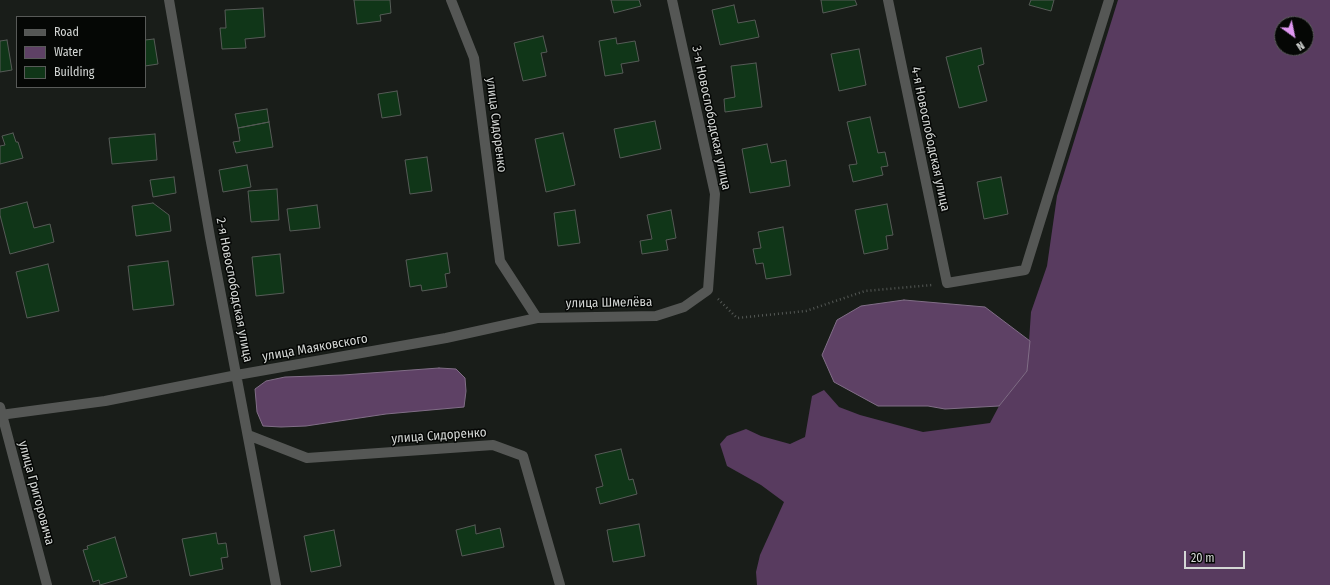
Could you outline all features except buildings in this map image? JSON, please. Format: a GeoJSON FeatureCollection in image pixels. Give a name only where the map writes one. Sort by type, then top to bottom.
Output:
{"type":"FeatureCollection","features":[{"type":"Feature","properties":{"kind":"street","name":"2-я Новослободская улица"},"geometry":{"type":"LineString","coordinates":[[169,0],[210,237],[276,585]]}},
{"type":"Feature","properties":{"kind":"street","name":"улица Сидоренко"},"geometry":{"type":"LineString","coordinates":[[451,0],[474,58],[500,261],[537,318]]}},
{"type":"Feature","properties":{"kind":"street","name":"3-я Новослободская улица"},"geometry":{"type":"LineString","coordinates":[[672,0],[715,194],[708,290]]}},
{"type":"Feature","properties":{"kind":"street","name":"4-я Новослободская улица"},"geometry":{"type":"LineString","coordinates":[[888,0],[947,283]]}},
{"type":"Feature","properties":{"kind":"street"},"geometry":{"type":"LineString","coordinates":[[947,283],[1025,270],[1109,0]]}},
{"type":"Feature","properties":{"kind":"street","name":"улица Шмелёва"},"geometry":{"type":"LineString","coordinates":[[537,318],[656,316],[684,307],[708,290]]}},
{"type":"Feature","properties":{"kind":"street","name":"улица Маяковского"},"geometry":{"type":"LineString","coordinates":[[1,412],[105,401],[237,375],[446,338],[537,318]]}},
{"type":"Feature","properties":{"kind":"street","name":"улица Григоровича"},"geometry":{"type":"LineString","coordinates":[[1,412],[47,585]]}},
{"type":"Feature","properties":{"kind":"street","name":"улица Сидоренко"},"geometry":{"type":"LineString","coordinates":[[248,435],[308,458],[493,444],[523,456],[560,585]]}},
{"type":"Feature","properties":{"kind":"path"},"geometry":{"type":"LineString","coordinates":[[708,290],[737,318],[806,311],[865,291],[947,283]]}},
{"type":"Feature","properties":{"kind":"shaded area"},"geometry":{"type":"Polygon","coordinates":[[[1118,0],[1330,0],[1330,585],[757,585],[756,572],[760,555],[784,502],[761,485],[727,466],[720,444],[727,436],[746,429],[761,436],[790,444],[805,437],[812,396],[824,390],[839,407],[860,415],[923,432],[990,423],[999,406],[1027,371],[1031,312],[1047,266],[1057,196],[1118,0]]]}},
{"type":"Feature","properties":{"kind":"water"},"geometry":{"type":"Polygon","coordinates":[[[904,300],[985,307],[1030,341],[1027,371],[999,406],[945,409],[928,406],[878,406],[834,382],[822,355],[837,320],[861,306],[904,300]]]}},
{"type":"Feature","properties":{"kind":"water"},"geometry":{"type":"Polygon","coordinates":[[[439,368],[456,369],[465,378],[466,391],[464,407],[386,414],[306,426],[281,427],[263,426],[257,412],[255,389],[266,381],[285,377],[343,375],[439,368]]]}}]}
